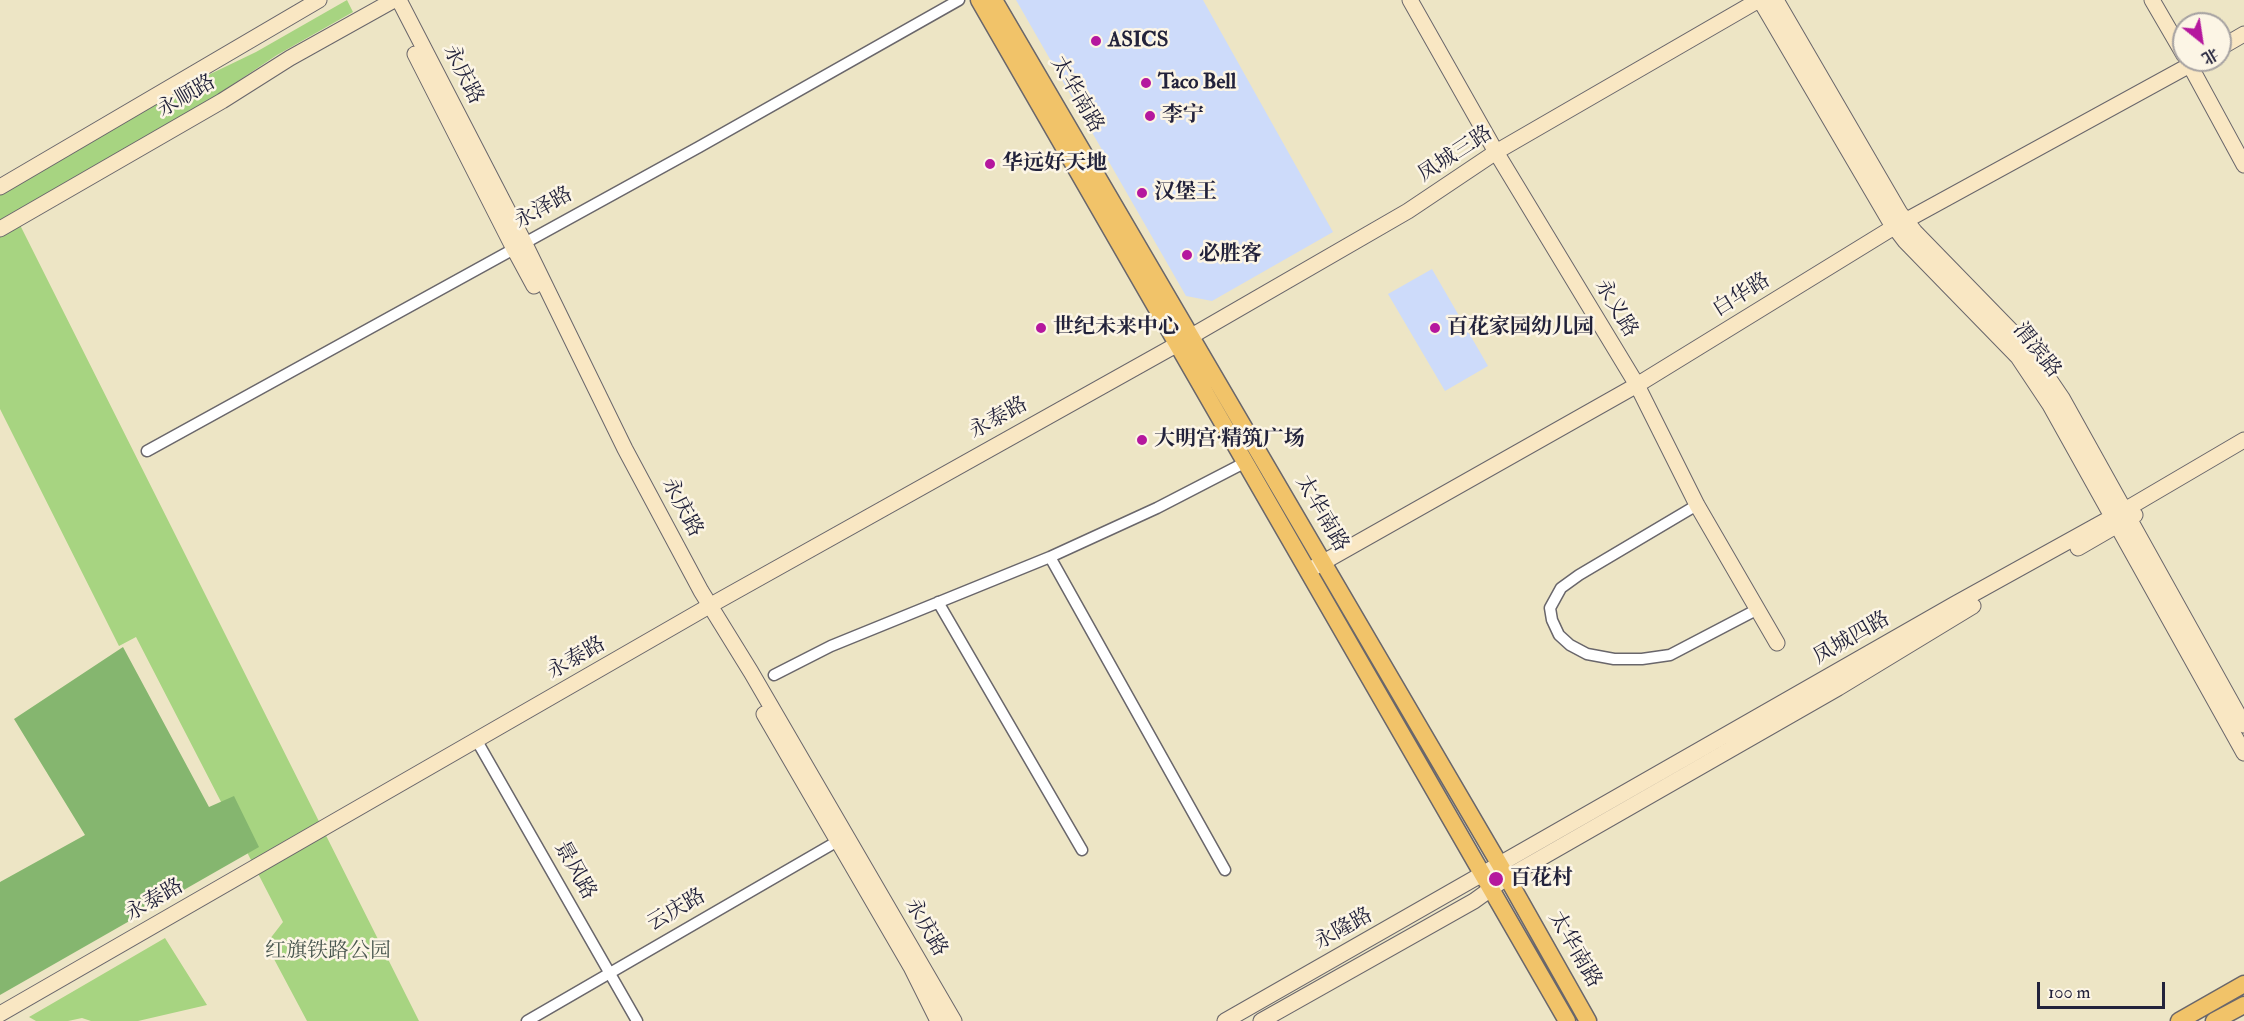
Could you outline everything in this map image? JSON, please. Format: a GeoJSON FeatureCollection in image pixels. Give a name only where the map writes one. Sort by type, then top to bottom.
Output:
{"type":"FeatureCollection","features":[{"type":"Feature","properties":{"kind":"main road","name":"太华南路"},"geometry":{"type":"LineString","coordinates":[[979,0],[1316,566],[1503,872],[1588,1021]]}},
{"type":"Feature","properties":{"kind":"main road","name":"太华南路"},"geometry":{"type":"LineString","coordinates":[[994,0],[1184,341],[1246,462],[1316,566],[1487,883],[1567,1021]]}},
{"type":"Feature","properties":{"kind":"main road"},"geometry":{"type":"LineString","coordinates":[[2179,1021],[2244,984]]}},
{"type":"Feature","properties":{"kind":"main road"},"geometry":{"type":"LineString","coordinates":[[2214,1021],[2244,1005]]}},
{"type":"Feature","properties":{"kind":"street","name":"永顺路"},"geometry":{"type":"LineString","coordinates":[[0,187],[319,0]]}},
{"type":"Feature","properties":{"kind":"street","name":"永泽路"},"geometry":{"type":"LineString","coordinates":[[147,451],[699,147],[959,0]]}},
{"type":"Feature","properties":{"kind":"street","name":"永义路"},"geometry":{"type":"LineString","coordinates":[[1410,0],[1496,152],[1637,385],[1697,506],[1778,643]]}},
{"type":"Feature","properties":{"kind":"street","name":"凤城三路"},"geometry":{"type":"LineString","coordinates":[[1184,341],[1408,211],[1496,152],[1759,0]]}},
{"type":"Feature","properties":{"kind":"street","name":"渭滨路"},"geometry":{"type":"LineString","coordinates":[[1759,0],[1900,224],[2028,348],[2062,398],[2120,519],[2244,753]]}},
{"type":"Feature","properties":{"kind":"street","name":"渭滨路"},"geometry":{"type":"LineString","coordinates":[[1776,0],[1900,224]]}},
{"type":"Feature","properties":{"kind":"street"},"geometry":{"type":"LineString","coordinates":[[2152,0],[2172,32]]}},
{"type":"Feature","properties":{"kind":"street","name":"永顺路"},"geometry":{"type":"LineString","coordinates":[[0,229],[222,101],[290,58],[393,1]]}},
{"type":"Feature","properties":{"kind":"street","name":"永庆路"},"geometry":{"type":"LineString","coordinates":[[393,1],[707,608],[842,838],[954,1021]]}},
{"type":"Feature","properties":{"kind":"street","name":"白华路"},"geometry":{"type":"LineString","coordinates":[[1316,566],[1637,385],[1900,224],[2172,70]]}},
{"type":"Feature","properties":{"kind":"street"},"geometry":{"type":"LineString","coordinates":[[2196,72],[2244,165]]}},
{"type":"Feature","properties":{"kind":"street","name":"永泰路"},"geometry":{"type":"LineString","coordinates":[[0,1014],[707,608],[1184,341]]}},
{"type":"Feature","properties":{"kind":"street","name":"凤城四路"},"geometry":{"type":"LineString","coordinates":[[2120,519],[2244,440]]}},
{"type":"Feature","properties":{"kind":"street","name":"凤城四路"},"geometry":{"type":"LineString","coordinates":[[1487,883],[1503,872],[1838,688],[2120,519],[2244,451]]}},
{"type":"Feature","properties":{"kind":"street"},"geometry":{"type":"LineString","coordinates":[[774,675],[831,646],[1050,557],[1157,508],[1246,462]]}},
{"type":"Feature","properties":{"kind":"street"},"geometry":{"type":"LineString","coordinates":[[1697,506],[1579,575],[1561,588],[1550,608],[1552,620],[1559,635],[1570,645],[1587,654],[1614,659],[1642,659],[1670,655],[1758,609]]}},
{"type":"Feature","properties":{"kind":"street","name":"渭滨路"},"geometry":{"type":"LineString","coordinates":[[2120,519],[2244,725]]}},
{"type":"Feature","properties":{"kind":"street"},"geometry":{"type":"LineString","coordinates":[[1050,557],[1226,870]]}},
{"type":"Feature","properties":{"kind":"street"},"geometry":{"type":"LineString","coordinates":[[938,602],[1082,850]]}},
{"type":"Feature","properties":{"kind":"street","name":"景风路"},"geometry":{"type":"LineString","coordinates":[[477,741],[637,1021]]}},
{"type":"Feature","properties":{"kind":"street","name":"永庆路"},"geometry":{"type":"LineString","coordinates":[[842,838],[938,1021]]}},
{"type":"Feature","properties":{"kind":"street","name":"云庆路"},"geometry":{"type":"LineString","coordinates":[[527,1021],[842,838]]}},
{"type":"Feature","properties":{"kind":"street","name":"永隆路"},"geometry":{"type":"LineString","coordinates":[[1225,1021],[1487,883]]}},
{"type":"Feature","properties":{"kind":"street","name":"永隆路"},"geometry":{"type":"LineString","coordinates":[[1261,1021],[1487,883]]}},
{"type":"Feature","properties":{"kind":"shaded area"},"geometry":{"type":"Polygon","coordinates":[[[1016,0],[1203,0],[1333,232],[1212,301],[1186,296],[1016,0]]]}},
{"type":"Feature","properties":{"kind":"shaded area"},"geometry":{"type":"Polygon","coordinates":[[[1432,269],[1488,366],[1445,391],[1388,294],[1432,269]]]}},
{"type":"Feature","properties":{"kind":"green space","name":"红旗铁路公园"},"geometry":{"type":"Polygon","coordinates":[[[347,0],[353,12],[277,55],[214,97],[14,213],[419,1021],[307,1021],[266,944],[283,922],[136,637],[119,646],[0,409],[0,186],[4,192],[202,78],[256,52],[347,0]]]}},
{"type":"Feature","properties":{"kind":"green space"},"geometry":{"type":"Polygon","coordinates":[[[123,647],[209,807],[234,796],[259,847],[0,995],[0,882],[85,835],[14,719],[123,647]]]}},
{"type":"Feature","properties":{"kind":"green space"},"geometry":{"type":"Polygon","coordinates":[[[165,938],[207,1005],[138,1021],[91,1021],[82,1018],[68,1021],[36,1021],[29,1017],[165,938]]]}},
{"type":"Feature","properties":{"kind":"place","name":"ASICS"},"geometry":{"type":"Point","coordinates":[1096,41]}},
{"type":"Feature","properties":{"kind":"place","name":"Taco Bell"},"geometry":{"type":"Point","coordinates":[1146,83]}},
{"type":"Feature","properties":{"kind":"place","name":"李宁"},"geometry":{"type":"Point","coordinates":[1150,116]}},
{"type":"Feature","properties":{"kind":"place","name":"华远好天地"},"geometry":{"type":"Point","coordinates":[990,164]}},
{"type":"Feature","properties":{"kind":"place","name":"汉堡王"},"geometry":{"type":"Point","coordinates":[1142,193]}},
{"type":"Feature","properties":{"kind":"place","name":"必胜客"},"geometry":{"type":"Point","coordinates":[1187,255]}},
{"type":"Feature","properties":{"kind":"place","name":"世纪未来中心"},"geometry":{"type":"Point","coordinates":[1041,328]}},
{"type":"Feature","properties":{"kind":"place","name":"百花家园幼儿园"},"geometry":{"type":"Point","coordinates":[1435,328]}},
{"type":"Feature","properties":{"kind":"place","name":"大明宫·精筑广场"},"geometry":{"type":"Point","coordinates":[1142,440]}},
{"type":"Feature","properties":{"kind":"place","name":"百花村"},"geometry":{"type":"Point","coordinates":[1496,879]}}]}
